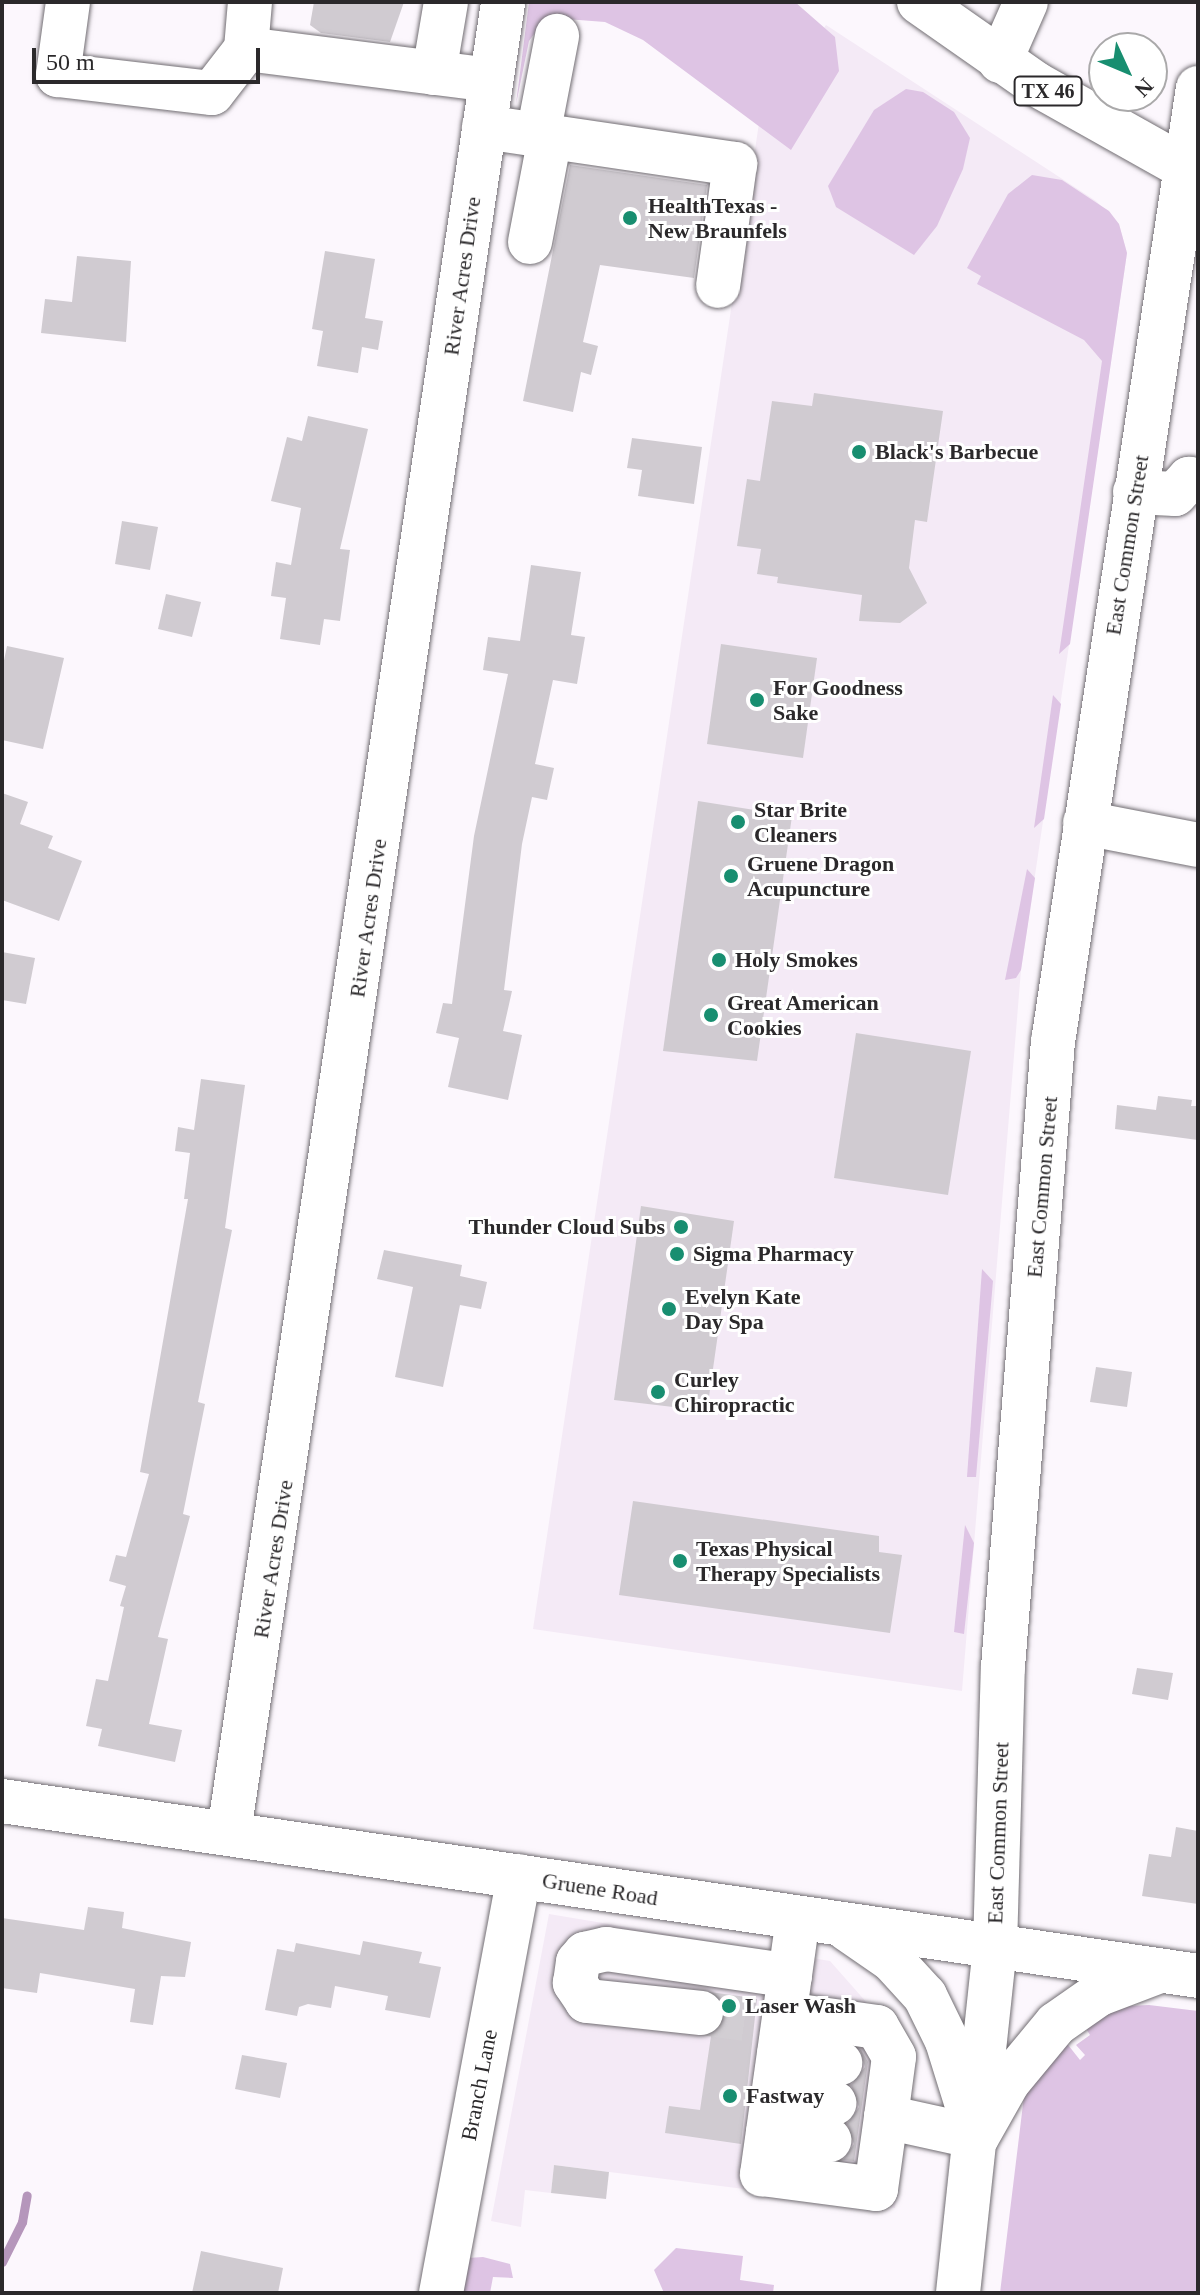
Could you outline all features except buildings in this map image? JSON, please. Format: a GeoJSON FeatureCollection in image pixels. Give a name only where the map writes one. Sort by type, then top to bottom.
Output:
{"type":"FeatureCollection","features":[{"type":"Feature","properties":{"kind":"street"},"geometry":{"type":"LineString","coordinates":[[68,2],[58,75],[212,93],[246,49],[250,2]]}},
{"type":"Feature","properties":{"kind":"street"},"geometry":{"type":"LineString","coordinates":[[434,73],[446,2]]}},
{"type":"Feature","properties":{"kind":"street","name":"River Acres Drive"},"geometry":{"type":"LineString","coordinates":[[229,1832],[503,2]]}},
{"type":"Feature","properties":{"kind":"street","name":"TX 46"},"geometry":{"type":"LineString","coordinates":[[919,2],[1000,61],[1192,171]]}},
{"type":"Feature","properties":{"kind":"street"},"geometry":{"type":"LineString","coordinates":[[1000,61],[1026,2]]}},
{"type":"Feature","properties":{"kind":"street"},"geometry":{"type":"LineString","coordinates":[[530,242],[557,36]]}},
{"type":"Feature","properties":{"kind":"street"},"geometry":{"type":"LineString","coordinates":[[246,49],[491,80]]}},
{"type":"Feature","properties":{"kind":"street","name":"East Common Street"},"geometry":{"type":"LineString","coordinates":[[958,2293],[995,1948],[1007,1620],[1053,1042],[1085,823],[1177,493],[1198,88]]}},
{"type":"Feature","properties":{"kind":"street"},"geometry":{"type":"LineString","coordinates":[[484,127],[735,164],[718,286]]}},
{"type":"Feature","properties":{"kind":"street"},"geometry":{"type":"LineString","coordinates":[[1085,823],[1198,845]]}},
{"type":"Feature","properties":{"kind":"street","name":"Gruene Road"},"geometry":{"type":"LineString","coordinates":[[2,1801],[1179,1973]]}},
{"type":"Feature","properties":{"kind":"street","name":"Branch Lane"},"geometry":{"type":"LineString","coordinates":[[441,2293],[519,1876]]}},
{"type":"Feature","properties":{"kind":"street"},"geometry":{"type":"LineString","coordinates":[[775,2056],[877,2027],[862,2106],[876,2189],[762,2174],[775,2056],[818,1921],[875,1945],[925,1996],[947,2041],[977,2137]]}},
{"type":"Feature","properties":{"kind":"street"},"geometry":{"type":"LineString","coordinates":[[701,2013],[587,2001],[575,1983],[578,1962],[585,1954],[606,1949],[775,2056],[862,2106],[977,2137]]}},
{"type":"Feature","properties":{"kind":"street"},"geometry":{"type":"LineString","coordinates":[[977,2137],[1008,2082],[1056,2024],[1099,1994],[1179,1973]]}},
{"type":"Feature","properties":{"kind":"shaded area"},"geometry":{"type":"Polygon","coordinates":[[[529,2],[795,2],[835,37],[839,71],[791,150],[643,40],[605,22],[566,19],[537,30],[529,41],[516,104],[529,2]]]}},
{"type":"Feature","properties":{"kind":"shaded area"},"geometry":{"type":"Polygon","coordinates":[[[826,25],[1096,201],[1119,224],[1127,253],[1021,970],[962,1691],[533,1629],[759,123],[826,25]]]}},
{"type":"Feature","properties":{"kind":"shaded area"},"geometry":{"type":"Polygon","coordinates":[[[906,89],[923,92],[954,112],[970,138],[963,169],[937,226],[914,255],[836,207],[828,186],[874,110],[906,89]]]}},
{"type":"Feature","properties":{"kind":"shaded area"},"geometry":{"type":"Polygon","coordinates":[[[1032,175],[1062,180],[1109,211],[1119,224],[1127,253],[1070,644],[1059,654],[1102,361],[1084,340],[977,284],[981,276],[967,268],[1008,194],[1032,175]]]}},
{"type":"Feature","properties":{"kind":"shaded area"},"geometry":{"type":"Polygon","coordinates":[[[1053,695],[1061,704],[1044,819],[1034,828],[1053,695]]]}},
{"type":"Feature","properties":{"kind":"shaded area"},"geometry":{"type":"Polygon","coordinates":[[[1027,869],[1035,878],[1021,970],[1016,978],[1005,980],[1027,869]]]}},
{"type":"Feature","properties":{"kind":"shaded area"},"geometry":{"type":"Polygon","coordinates":[[[982,1269],[993,1281],[976,1477],[967,1477],[982,1269]]]}},
{"type":"Feature","properties":{"kind":"shaded area"},"geometry":{"type":"Polygon","coordinates":[[[965,1525],[974,1543],[964,1634],[954,1632],[965,1525]]]}},
{"type":"Feature","properties":{"kind":"shaded area"},"geometry":{"type":"Polygon","coordinates":[[[549,1914],[830,1961],[883,2021],[900,2154],[895,2208],[554,2165],[551,2193],[525,2190],[521,2227],[491,2221],[549,1914]]]}},
{"type":"Feature","properties":{"kind":"shaded area"},"geometry":{"type":"Polygon","coordinates":[[[1149,2005],[1198,2011],[1198,2293],[1000,2293],[1024,2096],[1061,2036],[1080,2060],[1085,2055],[1076,2045],[1090,2035],[1082,2022],[1127,2006],[1149,2005]]]}},
{"type":"Feature","properties":{"kind":"shaded area"},"geometry":{"type":"Polygon","coordinates":[[[676,2248],[743,2256],[740,2280],[774,2285],[773,2293],[664,2293],[654,2270],[676,2248]]]}},
{"type":"Feature","properties":{"kind":"shaded area"},"geometry":{"type":"Polygon","coordinates":[[[483,2257],[510,2264],[513,2278],[493,2277],[490,2293],[457,2293],[468,2258],[483,2257]]]}},
{"type":"Feature","properties":{"kind":"waterway"},"geometry":{"type":"LineString","coordinates":[[2,2262],[22,2222],[27,2195]]}},
{"type":"Feature","properties":{"kind":"tunnel"},"geometry":{"type":"LineString","coordinates":[[701,2013],[753,2020]]}},
{"type":"Feature","properties":{"kind":"place","name":"HealthTexas - New Braunfels"},"geometry":{"type":"Point","coordinates":[630,218]}},
{"type":"Feature","properties":{"kind":"place","name":"Black's Barbecue"},"geometry":{"type":"Point","coordinates":[859,452]}},
{"type":"Feature","properties":{"kind":"place","name":"For Goodness Sake"},"geometry":{"type":"Point","coordinates":[757,700]}},
{"type":"Feature","properties":{"kind":"place","name":"Star Brite Cleaners"},"geometry":{"type":"Point","coordinates":[738,822]}},
{"type":"Feature","properties":{"kind":"place","name":"Gruene Dragon Acupuncture"},"geometry":{"type":"Point","coordinates":[731,876]}},
{"type":"Feature","properties":{"kind":"place","name":"Holy Smokes"},"geometry":{"type":"Point","coordinates":[719,960]}},
{"type":"Feature","properties":{"kind":"place","name":"Great American Cookies"},"geometry":{"type":"Point","coordinates":[711,1015]}},
{"type":"Feature","properties":{"kind":"place","name":"Thunder Cloud Subs"},"geometry":{"type":"Point","coordinates":[681,1227]}},
{"type":"Feature","properties":{"kind":"place","name":"Sigma Pharmacy"},"geometry":{"type":"Point","coordinates":[677,1254]}},
{"type":"Feature","properties":{"kind":"place","name":"Evelyn Kate Day Spa"},"geometry":{"type":"Point","coordinates":[669,1309]}},
{"type":"Feature","properties":{"kind":"place","name":"Curley Chiropractic"},"geometry":{"type":"Point","coordinates":[658,1392]}},
{"type":"Feature","properties":{"kind":"place","name":"Texas Physical Therapy Specialists"},"geometry":{"type":"Point","coordinates":[680,1561]}},
{"type":"Feature","properties":{"kind":"place","name":"Laser Wash"},"geometry":{"type":"Point","coordinates":[729,2006]}},
{"type":"Feature","properties":{"kind":"place","name":"Fastway"},"geometry":{"type":"Point","coordinates":[730,2096]}}]}
